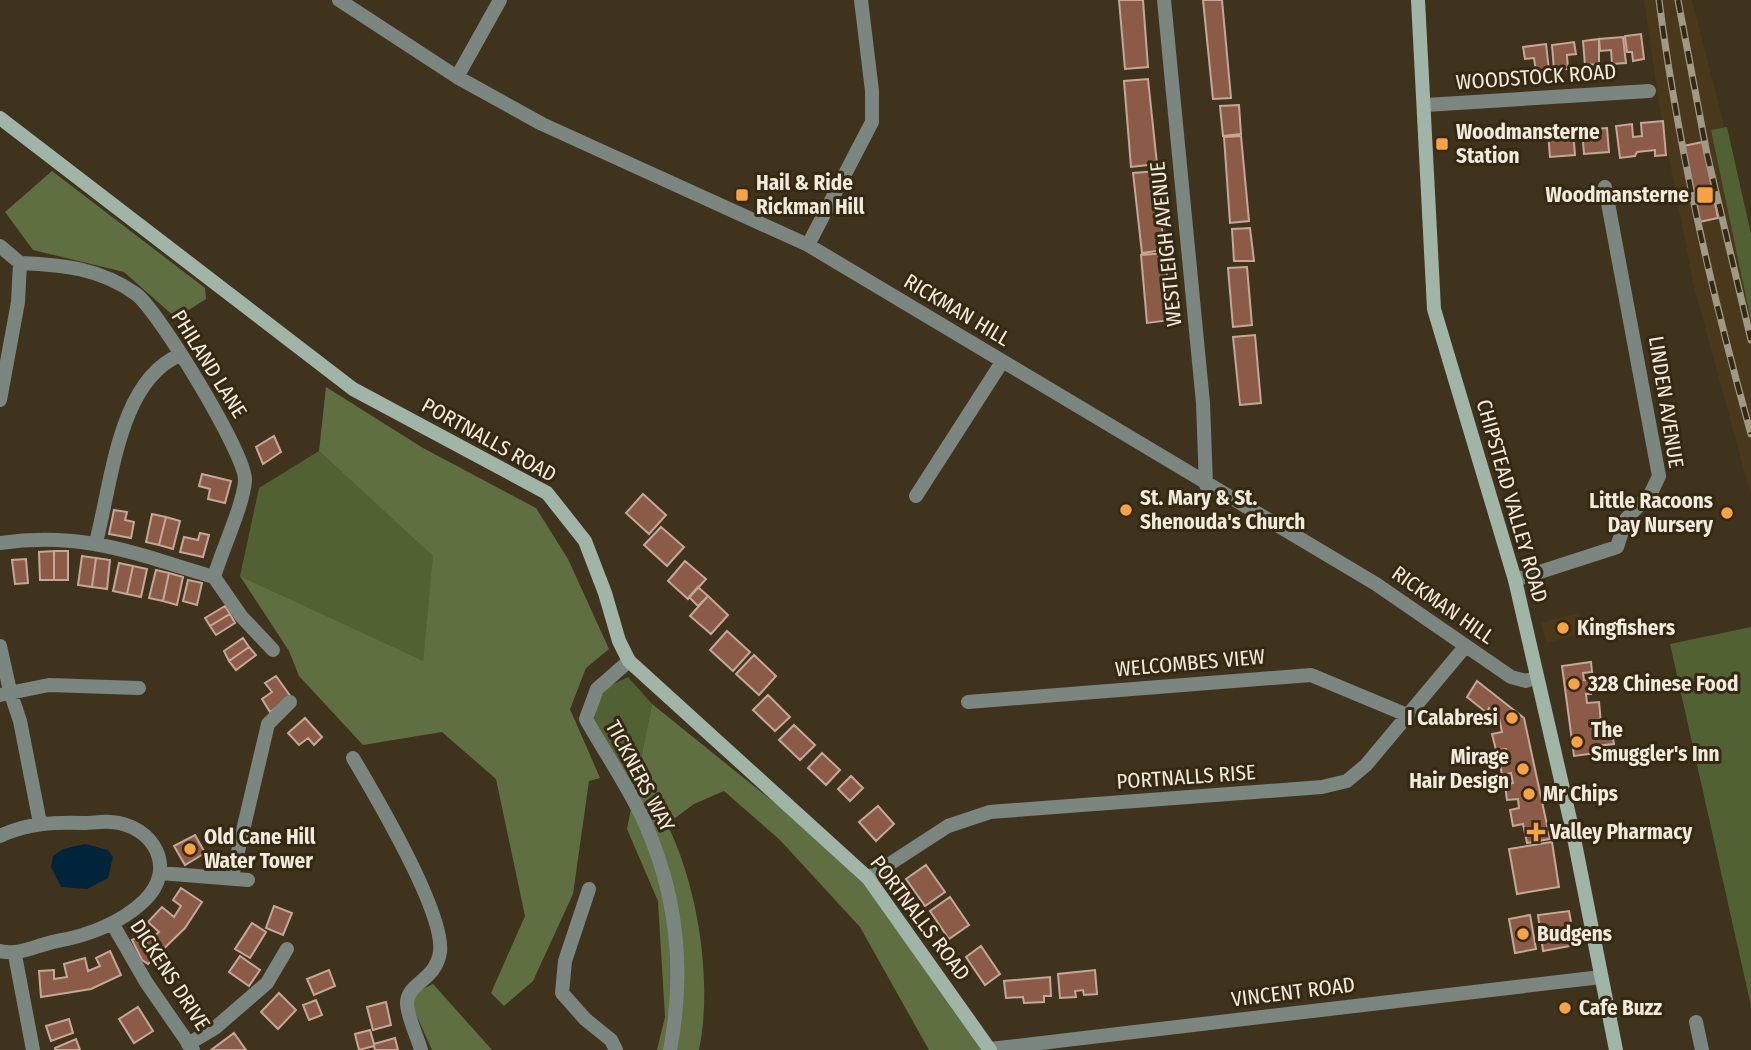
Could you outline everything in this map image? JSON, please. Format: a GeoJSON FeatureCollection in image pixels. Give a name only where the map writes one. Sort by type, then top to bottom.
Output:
{"type":"FeatureCollection","features":[{"type":"Feature","properties":{"kind":"street","name":"RICKMAN HILL"},"geometry":{"type":"LineString","coordinates":[[339,0],[457,77],[542,124],[808,245],[1206,485],[1376,584],[1464,648],[1511,677],[1526,681],[1537,677]]}},
{"type":"Feature","properties":{"kind":"street"},"geometry":{"type":"LineString","coordinates":[[457,77],[500,0]]}},
{"type":"Feature","properties":{"kind":"street"},"geometry":{"type":"LineString","coordinates":[[808,245],[872,122],[873,99],[861,0]]}},
{"type":"Feature","properties":{"kind":"street","name":"WESTLEIGH AVENUE"},"geometry":{"type":"LineString","coordinates":[[1164,0],[1203,403],[1206,485]]}},
{"type":"Feature","properties":{"kind":"street","name":"CHIPSTEAD VALLEY ROAD"},"geometry":{"type":"LineString","coordinates":[[1419,0],[1434,309],[1515,580],[1572,828],[1616,1050]]}},
{"type":"Feature","properties":{"kind":"street","name":"WOODSTOCK ROAD"},"geometry":{"type":"LineString","coordinates":[[1426,105],[1649,91]]}},
{"type":"Feature","properties":{"kind":"street","name":"PORTNALLS ROAD"},"geometry":{"type":"LineString","coordinates":[[0,118],[353,389],[547,493],[585,541],[606,593],[619,641],[629,661],[868,878],[990,1050]]}},
{"type":"Feature","properties":{"kind":"street","name":"LINDEN AVENUE"},"geometry":{"type":"LineString","coordinates":[[1515,580],[1617,547],[1626,519],[1651,493],[1659,476],[1605,187]]}},
{"type":"Feature","properties":{"kind":"street"},"geometry":{"type":"LineString","coordinates":[[0,246],[20,263],[18,302],[0,400]]}},
{"type":"Feature","properties":{"kind":"street","name":"PHILAND LANE"},"geometry":{"type":"LineString","coordinates":[[20,263],[93,270],[137,295],[180,355],[231,439],[245,479],[214,577]]}},
{"type":"Feature","properties":{"kind":"street"},"geometry":{"type":"LineString","coordinates":[[96,542],[119,443],[132,406],[146,380],[164,362],[180,355]]}},
{"type":"Feature","properties":{"kind":"street"},"geometry":{"type":"LineString","coordinates":[[916,496],[1002,362]]}},
{"type":"Feature","properties":{"kind":"street"},"geometry":{"type":"LineString","coordinates":[[0,543],[31,539],[96,542],[214,577],[241,616],[272,650]]}},
{"type":"Feature","properties":{"kind":"street"},"geometry":{"type":"LineString","coordinates":[[0,646],[5,693],[20,721],[40,823]]}},
{"type":"Feature","properties":{"kind":"street","name":"PORTNALLS RISE"},"geometry":{"type":"LineString","coordinates":[[868,878],[948,826],[990,812],[1335,785],[1357,774],[1464,648]]}},
{"type":"Feature","properties":{"kind":"street","name":"TICKNERS WAY"},"geometry":{"type":"LineString","coordinates":[[629,661],[597,689],[586,719],[644,820],[666,879],[676,937],[678,1005],[670,1050]]}},
{"type":"Feature","properties":{"kind":"street","name":"WELCOMBES VIEW"},"geometry":{"type":"LineString","coordinates":[[968,702],[1311,675],[1407,715]]}},
{"type":"Feature","properties":{"kind":"street"},"geometry":{"type":"LineString","coordinates":[[5,693],[49,685],[139,688]]}},
{"type":"Feature","properties":{"kind":"street"},"geometry":{"type":"LineString","coordinates":[[232,877],[268,724],[290,702]]}},
{"type":"Feature","properties":{"kind":"street"},"geometry":{"type":"LineString","coordinates":[[353,758],[406,852],[436,922],[440,952],[436,964],[431,976],[412,987],[407,1002],[421,1050]]}},
{"type":"Feature","properties":{"kind":"street"},"geometry":{"type":"LineString","coordinates":[[0,836],[40,823],[113,822],[134,828],[151,839],[161,858],[160,873],[146,900],[111,923],[77,938],[48,943],[15,955],[0,951]]}},
{"type":"Feature","properties":{"kind":"street"},"geometry":{"type":"LineString","coordinates":[[160,873],[248,880]]}},
{"type":"Feature","properties":{"kind":"street"},"geometry":{"type":"LineString","coordinates":[[589,889],[565,961],[562,993],[585,1019],[611,1040],[616,1050]]}},
{"type":"Feature","properties":{"kind":"street","name":"DICKENS DRIVE"},"geometry":{"type":"LineString","coordinates":[[111,923],[191,1047]]}},
{"type":"Feature","properties":{"kind":"street"},"geometry":{"type":"LineString","coordinates":[[191,1047],[267,983],[287,949]]}},
{"type":"Feature","properties":{"kind":"street"},"geometry":{"type":"LineString","coordinates":[[15,955],[33,1050]]}},
{"type":"Feature","properties":{"kind":"street","name":"VINCENT ROAD"},"geometry":{"type":"LineString","coordinates":[[990,1050],[1601,978]]}},
{"type":"Feature","properties":{"kind":"street"},"geometry":{"type":"LineString","coordinates":[[1696,1022],[1702,1050]]}},
{"type":"Feature","properties":{"kind":"shaded area"},"geometry":{"type":"Polygon","coordinates":[[[1644,0],[1692,0],[1751,232],[1751,496],[1693,282],[1660,110],[1644,0]]]}},
{"type":"Feature","properties":{"kind":"shaded area","name":"Kingfishers"},"geometry":{"type":"Polygon","coordinates":[[[1579,613],[1584,633],[1546,643],[1541,623],[1579,613]]]}},
{"type":"Feature","properties":{"kind":"green space"},"geometry":{"type":"Polygon","coordinates":[[[1727,127],[1751,234],[1751,321],[1711,130],[1727,127]]]}},
{"type":"Feature","properties":{"kind":"green space"},"geometry":{"type":"Polygon","coordinates":[[[52,171],[205,288],[206,299],[176,318],[124,272],[33,250],[5,212],[52,171]]]}},
{"type":"Feature","properties":{"kind":"green space"},"geometry":{"type":"Polygon","coordinates":[[[326,387],[423,448],[536,508],[568,559],[609,649],[586,668],[570,709],[600,778],[589,781],[573,894],[533,981],[504,1006],[491,993],[525,916],[496,779],[442,732],[363,745],[299,676],[289,651],[240,576],[423,661],[433,556],[319,451],[326,387]]]}},
{"type":"Feature","properties":{"kind":"green space"},"geometry":{"type":"Polygon","coordinates":[[[319,451],[434,556],[423,662],[240,576],[259,488],[319,451]]]}},
{"type":"Feature","properties":{"kind":"green space"},"geometry":{"type":"Polygon","coordinates":[[[1751,627],[1751,1006],[1670,644],[1751,627]]]}},
{"type":"Feature","properties":{"kind":"green space"},"geometry":{"type":"Polygon","coordinates":[[[628,677],[652,704],[634,795],[594,719],[601,690],[628,677]]]}},
{"type":"Feature","properties":{"kind":"green space"},"geometry":{"type":"Polygon","coordinates":[[[652,704],[868,878],[990,1050],[929,1050],[860,927],[780,840],[724,791],[694,804],[667,824],[687,876],[700,935],[703,1023],[699,1050],[657,1050],[665,1017],[658,901],[627,829],[652,704]]]}},
{"type":"Feature","properties":{"kind":"green space"},"geometry":{"type":"Polygon","coordinates":[[[433,984],[492,1050],[432,1050],[411,1003],[418,991],[433,984]]]}},
{"type":"Feature","properties":{"kind":"water"},"geometry":{"type":"Polygon","coordinates":[[[85,844],[108,850],[113,857],[108,878],[87,889],[61,887],[51,867],[53,856],[63,849],[85,844]]]}},
{"type":"Feature","properties":{"kind":"building"},"geometry":{"type":"Polygon","coordinates":[[[1119,0],[1143,0],[1148,67],[1125,69],[1119,0]]]}},
{"type":"Feature","properties":{"kind":"building"},"geometry":{"type":"Polygon","coordinates":[[[1203,0],[1222,0],[1231,98],[1213,99],[1203,0]]]}},
{"type":"Feature","properties":{"kind":"building"},"geometry":{"type":"Polygon","coordinates":[[[1641,34],[1644,59],[1633,61],[1632,52],[1627,52],[1625,36],[1641,34]]]}},
{"type":"Feature","properties":{"kind":"building"},"geometry":{"type":"Polygon","coordinates":[[[1623,37],[1626,63],[1612,64],[1611,50],[1600,51],[1599,39],[1623,37]]]}},
{"type":"Feature","properties":{"kind":"building"},"geometry":{"type":"Polygon","coordinates":[[[1599,39],[1599,64],[1585,65],[1583,41],[1599,39]]]}},
{"type":"Feature","properties":{"kind":"building"},"geometry":{"type":"Polygon","coordinates":[[[1574,42],[1576,54],[1567,55],[1568,69],[1554,70],[1552,45],[1574,42]]]}},
{"type":"Feature","properties":{"kind":"building"},"geometry":{"type":"Polygon","coordinates":[[[1546,44],[1549,70],[1536,71],[1534,58],[1525,59],[1523,47],[1546,44]]]}},
{"type":"Feature","properties":{"kind":"building"},"geometry":{"type":"Polygon","coordinates":[[[1148,79],[1157,164],[1131,167],[1124,81],[1148,79]]]}},
{"type":"Feature","properties":{"kind":"building"},"geometry":{"type":"Polygon","coordinates":[[[1239,105],[1241,134],[1223,136],[1220,106],[1239,105]]]}},
{"type":"Feature","properties":{"kind":"building"},"geometry":{"type":"Polygon","coordinates":[[[1663,121],[1666,155],[1655,156],[1655,150],[1620,158],[1616,126],[1632,124],[1633,137],[1642,136],[1641,123],[1663,121]]]}},
{"type":"Feature","properties":{"kind":"building"},"geometry":{"type":"Polygon","coordinates":[[[1607,128],[1609,152],[1584,154],[1582,130],[1607,128]]]}},
{"type":"Feature","properties":{"kind":"building"},"geometry":{"type":"Polygon","coordinates":[[[1573,131],[1575,155],[1550,157],[1548,133],[1573,131]]]}},
{"type":"Feature","properties":{"kind":"building"},"geometry":{"type":"Polygon","coordinates":[[[1241,136],[1249,221],[1230,223],[1224,137],[1241,136]]]}},
{"type":"Feature","properties":{"kind":"building"},"geometry":{"type":"Polygon","coordinates":[[[1703,142],[1718,218],[1699,222],[1683,146],[1703,142]]]}},
{"type":"Feature","properties":{"kind":"building"},"geometry":{"type":"Polygon","coordinates":[[[1157,171],[1164,250],[1142,253],[1133,173],[1157,171]]]}},
{"type":"Feature","properties":{"kind":"building"},"geometry":{"type":"Polygon","coordinates":[[[1250,228],[1254,261],[1234,261],[1232,229],[1250,228]]]}},
{"type":"Feature","properties":{"kind":"building"},"geometry":{"type":"Polygon","coordinates":[[[1165,253],[1171,320],[1147,323],[1141,255],[1165,253]]]}},
{"type":"Feature","properties":{"kind":"building"},"geometry":{"type":"Polygon","coordinates":[[[1247,267],[1252,325],[1233,327],[1228,268],[1247,267]]]}},
{"type":"Feature","properties":{"kind":"building"},"geometry":{"type":"Polygon","coordinates":[[[1255,335],[1261,403],[1240,405],[1233,337],[1255,335]]]}},
{"type":"Feature","properties":{"kind":"building"},"geometry":{"type":"Polygon","coordinates":[[[274,436],[281,452],[263,464],[256,447],[274,436]]]}},
{"type":"Feature","properties":{"kind":"building"},"geometry":{"type":"Polygon","coordinates":[[[202,474],[231,481],[225,503],[208,499],[210,489],[199,486],[202,474]]]}},
{"type":"Feature","properties":{"kind":"building"},"geometry":{"type":"Polygon","coordinates":[[[643,494],[666,515],[649,534],[626,513],[643,494]]]}},
{"type":"Feature","properties":{"kind":"building"},"geometry":{"type":"Polygon","coordinates":[[[114,510],[127,512],[125,520],[134,522],[131,538],[109,534],[114,510]]]}},
{"type":"Feature","properties":{"kind":"building"},"geometry":{"type":"Polygon","coordinates":[[[152,514],[166,517],[159,545],[146,542],[152,514]]]}},
{"type":"Feature","properties":{"kind":"building"},"geometry":{"type":"Polygon","coordinates":[[[166,517],[180,521],[173,549],[159,545],[166,517]]]}},
{"type":"Feature","properties":{"kind":"building"},"geometry":{"type":"Polygon","coordinates":[[[661,527],[684,547],[667,566],[644,545],[661,527]]]}},
{"type":"Feature","properties":{"kind":"building"},"geometry":{"type":"Polygon","coordinates":[[[200,533],[209,535],[203,557],[180,552],[184,537],[198,540],[200,533]]]}},
{"type":"Feature","properties":{"kind":"building"},"geometry":{"type":"Polygon","coordinates":[[[54,551],[68,551],[68,580],[54,580],[54,551]]]}},
{"type":"Feature","properties":{"kind":"building"},"geometry":{"type":"Polygon","coordinates":[[[54,551],[54,580],[40,580],[39,552],[54,551]]]}},
{"type":"Feature","properties":{"kind":"building"},"geometry":{"type":"Polygon","coordinates":[[[82,556],[96,558],[92,587],[78,585],[82,556]]]}},
{"type":"Feature","properties":{"kind":"building"},"geometry":{"type":"Polygon","coordinates":[[[96,558],[110,560],[107,589],[92,587],[96,558]]]}},
{"type":"Feature","properties":{"kind":"building"},"geometry":{"type":"Polygon","coordinates":[[[26,559],[28,583],[15,584],[12,560],[26,559]]]}},
{"type":"Feature","properties":{"kind":"building"},"geometry":{"type":"Polygon","coordinates":[[[685,561],[706,579],[688,599],[668,581],[685,561]]]}},
{"type":"Feature","properties":{"kind":"building"},"geometry":{"type":"Polygon","coordinates":[[[119,563],[133,566],[127,594],[113,591],[119,563]]]}},
{"type":"Feature","properties":{"kind":"building"},"geometry":{"type":"Polygon","coordinates":[[[133,566],[147,569],[141,597],[127,594],[133,566]]]}},
{"type":"Feature","properties":{"kind":"building"},"geometry":{"type":"Polygon","coordinates":[[[156,570],[169,573],[163,601],[149,598],[156,570]]]}},
{"type":"Feature","properties":{"kind":"building"},"geometry":{"type":"Polygon","coordinates":[[[169,573],[183,577],[177,605],[163,601],[169,573]]]}},
{"type":"Feature","properties":{"kind":"building"},"geometry":{"type":"Polygon","coordinates":[[[188,580],[202,583],[197,605],[183,601],[188,580]]]}},
{"type":"Feature","properties":{"kind":"building"},"geometry":{"type":"Polygon","coordinates":[[[698,587],[708,596],[698,606],[689,597],[698,587]]]}},
{"type":"Feature","properties":{"kind":"building"},"geometry":{"type":"Polygon","coordinates":[[[708,596],[728,615],[711,634],[690,616],[708,596]]]}},
{"type":"Feature","properties":{"kind":"building"},"geometry":{"type":"Polygon","coordinates":[[[225,606],[230,614],[210,626],[205,618],[225,606]]]}},
{"type":"Feature","properties":{"kind":"building"},"geometry":{"type":"Polygon","coordinates":[[[230,614],[235,623],[216,635],[210,626],[230,614]]]}},
{"type":"Feature","properties":{"kind":"building"},"geometry":{"type":"Polygon","coordinates":[[[727,631],[750,652],[733,671],[710,650],[727,631]]]}},
{"type":"Feature","properties":{"kind":"building"},"geometry":{"type":"Polygon","coordinates":[[[243,638],[249,647],[229,661],[224,651],[243,638]]]}},
{"type":"Feature","properties":{"kind":"building"},"geometry":{"type":"Polygon","coordinates":[[[249,647],[256,655],[236,670],[229,661],[249,647]]]}},
{"type":"Feature","properties":{"kind":"building"},"geometry":{"type":"Polygon","coordinates":[[[754,655],[776,676],[759,695],[736,674],[754,655]]]}},
{"type":"Feature","properties":{"kind":"building"},"geometry":{"type":"Polygon","coordinates":[[[1591,662],[1592,672],[1583,673],[1584,680],[1590,680],[1591,694],[1586,694],[1587,703],[1599,702],[1601,723],[1591,724],[1592,729],[1611,727],[1614,744],[1596,746],[1597,753],[1574,756],[1562,666],[1591,662]]]}},
{"type":"Feature","properties":{"kind":"building"},"geometry":{"type":"Polygon","coordinates":[[[276,676],[291,697],[270,712],[262,699],[272,692],[265,683],[276,676]]]}},
{"type":"Feature","properties":{"kind":"building"},"geometry":{"type":"Polygon","coordinates":[[[1477,681],[1524,718],[1550,839],[1527,843],[1523,824],[1513,826],[1510,810],[1519,808],[1518,799],[1507,800],[1505,785],[1513,783],[1511,773],[1502,775],[1499,759],[1507,757],[1506,749],[1496,750],[1492,734],[1502,732],[1499,718],[1495,711],[1489,708],[1487,713],[1467,697],[1477,681]]]}},
{"type":"Feature","properties":{"kind":"building"},"geometry":{"type":"Polygon","coordinates":[[[768,695],[790,717],[775,731],[753,710],[768,695]]]}},
{"type":"Feature","properties":{"kind":"building"},"geometry":{"type":"Polygon","coordinates":[[[305,718],[322,737],[314,745],[308,738],[299,745],[288,733],[305,718]]]}},
{"type":"Feature","properties":{"kind":"building"},"geometry":{"type":"Polygon","coordinates":[[[794,725],[815,745],[800,760],[779,740],[794,725]]]}},
{"type":"Feature","properties":{"kind":"building"},"geometry":{"type":"Polygon","coordinates":[[[822,753],[840,770],[826,785],[808,768],[822,753]]]}},
{"type":"Feature","properties":{"kind":"building"},"geometry":{"type":"Polygon","coordinates":[[[851,776],[863,788],[850,801],[838,789],[851,776]]]}},
{"type":"Feature","properties":{"kind":"building"},"geometry":{"type":"Polygon","coordinates":[[[878,806],[894,824],[876,841],[859,822],[878,806]]]}},
{"type":"Feature","properties":{"kind":"building","name":"Old Cane Hill Water Tower"},"geometry":{"type":"Polygon","coordinates":[[[195,835],[205,853],[185,865],[174,846],[195,835]]]}},
{"type":"Feature","properties":{"kind":"building"},"geometry":{"type":"Polygon","coordinates":[[[1552,842],[1559,887],[1517,894],[1509,849],[1552,842]]]}},
{"type":"Feature","properties":{"kind":"building"},"geometry":{"type":"Polygon","coordinates":[[[926,865],[945,892],[925,906],[906,879],[926,865]]]}},
{"type":"Feature","properties":{"kind":"building"},"geometry":{"type":"Polygon","coordinates":[[[181,888],[202,902],[185,928],[148,964],[142,960],[132,940],[143,934],[147,942],[159,932],[148,922],[162,907],[174,917],[181,906],[173,900],[181,888]]]}},
{"type":"Feature","properties":{"kind":"building"},"geometry":{"type":"Polygon","coordinates":[[[950,897],[969,925],[949,939],[930,911],[950,897]]]}},
{"type":"Feature","properties":{"kind":"building"},"geometry":{"type":"Polygon","coordinates":[[[274,906],[292,913],[283,935],[266,928],[274,906]]]}},
{"type":"Feature","properties":{"kind":"building"},"geometry":{"type":"Polygon","coordinates":[[[1569,911],[1575,945],[1543,951],[1538,915],[1569,911]]]}},
{"type":"Feature","properties":{"kind":"building","name":"Budgens"},"geometry":{"type":"Polygon","coordinates":[[[1530,915],[1536,949],[1515,953],[1509,919],[1530,915]]]}},
{"type":"Feature","properties":{"kind":"building"},"geometry":{"type":"Polygon","coordinates":[[[252,923],[266,932],[250,958],[235,949],[252,923]]]}},
{"type":"Feature","properties":{"kind":"building"},"geometry":{"type":"Polygon","coordinates":[[[981,946],[1000,974],[985,985],[966,957],[981,946]]]}},
{"type":"Feature","properties":{"kind":"building"},"geometry":{"type":"Polygon","coordinates":[[[110,951],[121,975],[91,989],[41,997],[39,971],[54,970],[54,979],[67,977],[64,964],[85,958],[88,971],[100,966],[96,958],[110,951]]]}},
{"type":"Feature","properties":{"kind":"building"},"geometry":{"type":"Polygon","coordinates":[[[240,956],[260,970],[249,986],[229,972],[240,956]]]}},
{"type":"Feature","properties":{"kind":"building"},"geometry":{"type":"Polygon","coordinates":[[[329,970],[335,986],[314,995],[307,979],[329,970]]]}},
{"type":"Feature","properties":{"kind":"building"},"geometry":{"type":"Polygon","coordinates":[[[1095,970],[1097,994],[1084,995],[1083,990],[1075,991],[1076,997],[1060,998],[1058,974],[1095,970]]]}},
{"type":"Feature","properties":{"kind":"building"},"geometry":{"type":"Polygon","coordinates":[[[1050,977],[1051,996],[1044,996],[1044,1002],[1024,1003],[1023,997],[1006,998],[1004,981],[1050,977]]]}},
{"type":"Feature","properties":{"kind":"building"},"geometry":{"type":"Polygon","coordinates":[[[279,993],[296,1010],[278,1029],[261,1012],[279,993]]]}},
{"type":"Feature","properties":{"kind":"building"},"geometry":{"type":"Polygon","coordinates":[[[316,1000],[322,1015],[309,1020],[303,1005],[316,1000]]]}},
{"type":"Feature","properties":{"kind":"building"},"geometry":{"type":"Polygon","coordinates":[[[386,1002],[391,1025],[373,1030],[367,1007],[386,1002]]]}},
{"type":"Feature","properties":{"kind":"building"},"geometry":{"type":"Polygon","coordinates":[[[138,1007],[153,1031],[134,1043],[119,1019],[138,1007]]]}},
{"type":"Feature","properties":{"kind":"building"},"geometry":{"type":"Polygon","coordinates":[[[69,1019],[73,1033],[51,1041],[46,1026],[69,1019]]]}},
{"type":"Feature","properties":{"kind":"building"},"geometry":{"type":"Polygon","coordinates":[[[370,1030],[374,1044],[395,1038],[398,1050],[375,1050],[374,1046],[359,1050],[355,1034],[370,1030]]]}},
{"type":"Feature","properties":{"kind":"building"},"geometry":{"type":"Polygon","coordinates":[[[234,1033],[246,1050],[211,1050],[234,1033]]]}},
{"type":"Feature","properties":{"kind":"building"},"geometry":{"type":"Polygon","coordinates":[[[76,1039],[80,1050],[55,1050],[55,1048],[76,1039]]]}},
{"type":"Feature","properties":{"kind":"railway"},"geometry":{"type":"LineString","coordinates":[[1659,0],[1697,219],[1751,434]]}},
{"type":"Feature","properties":{"kind":"railway"},"geometry":{"type":"LineString","coordinates":[[1678,0],[1707,154],[1751,340]]}},
{"type":"Feature","properties":{"kind":"place","name":"Woodmansterne Station"},"geometry":{"type":"Point","coordinates":[1442,144]}},
{"type":"Feature","properties":{"kind":"place","name":"Hail & Ride Rickman Hill"},"geometry":{"type":"Point","coordinates":[742,195]}},
{"type":"Feature","properties":{"kind":"place","name":"Woodmansterne"},"geometry":{"type":"Point","coordinates":[1705,195]}},
{"type":"Feature","properties":{"kind":"place","name":"St. Mary & St. Shenouda's Church"},"geometry":{"type":"Point","coordinates":[1126,510]}},
{"type":"Feature","properties":{"kind":"place","name":"Little Racoons Day Nursery"},"geometry":{"type":"Point","coordinates":[1727,513]}},
{"type":"Feature","properties":{"kind":"place","name":"Kingfishers"},"geometry":{"type":"Point","coordinates":[1563,628]}},
{"type":"Feature","properties":{"kind":"place","name":"328 Chinese Food"},"geometry":{"type":"Point","coordinates":[1574,684]}},
{"type":"Feature","properties":{"kind":"place","name":"I Calabresi"},"geometry":{"type":"Point","coordinates":[1512,718]}},
{"type":"Feature","properties":{"kind":"place","name":"The Smuggler's Inn"},"geometry":{"type":"Point","coordinates":[1577,742]}},
{"type":"Feature","properties":{"kind":"place","name":"Mirage Hair Design"},"geometry":{"type":"Point","coordinates":[1523,769]}},
{"type":"Feature","properties":{"kind":"place","name":"Mr Chips"},"geometry":{"type":"Point","coordinates":[1529,794]}},
{"type":"Feature","properties":{"kind":"place","name":"Valley Pharmacy"},"geometry":{"type":"Point","coordinates":[1536,832]}},
{"type":"Feature","properties":{"kind":"place","name":"Old Cane Hill Water Tower"},"geometry":{"type":"Point","coordinates":[190,849]}},
{"type":"Feature","properties":{"kind":"place","name":"Budgens"},"geometry":{"type":"Point","coordinates":[1523,934]}},
{"type":"Feature","properties":{"kind":"place","name":"Cafe Buzz"},"geometry":{"type":"Point","coordinates":[1565,1008]}}]}
